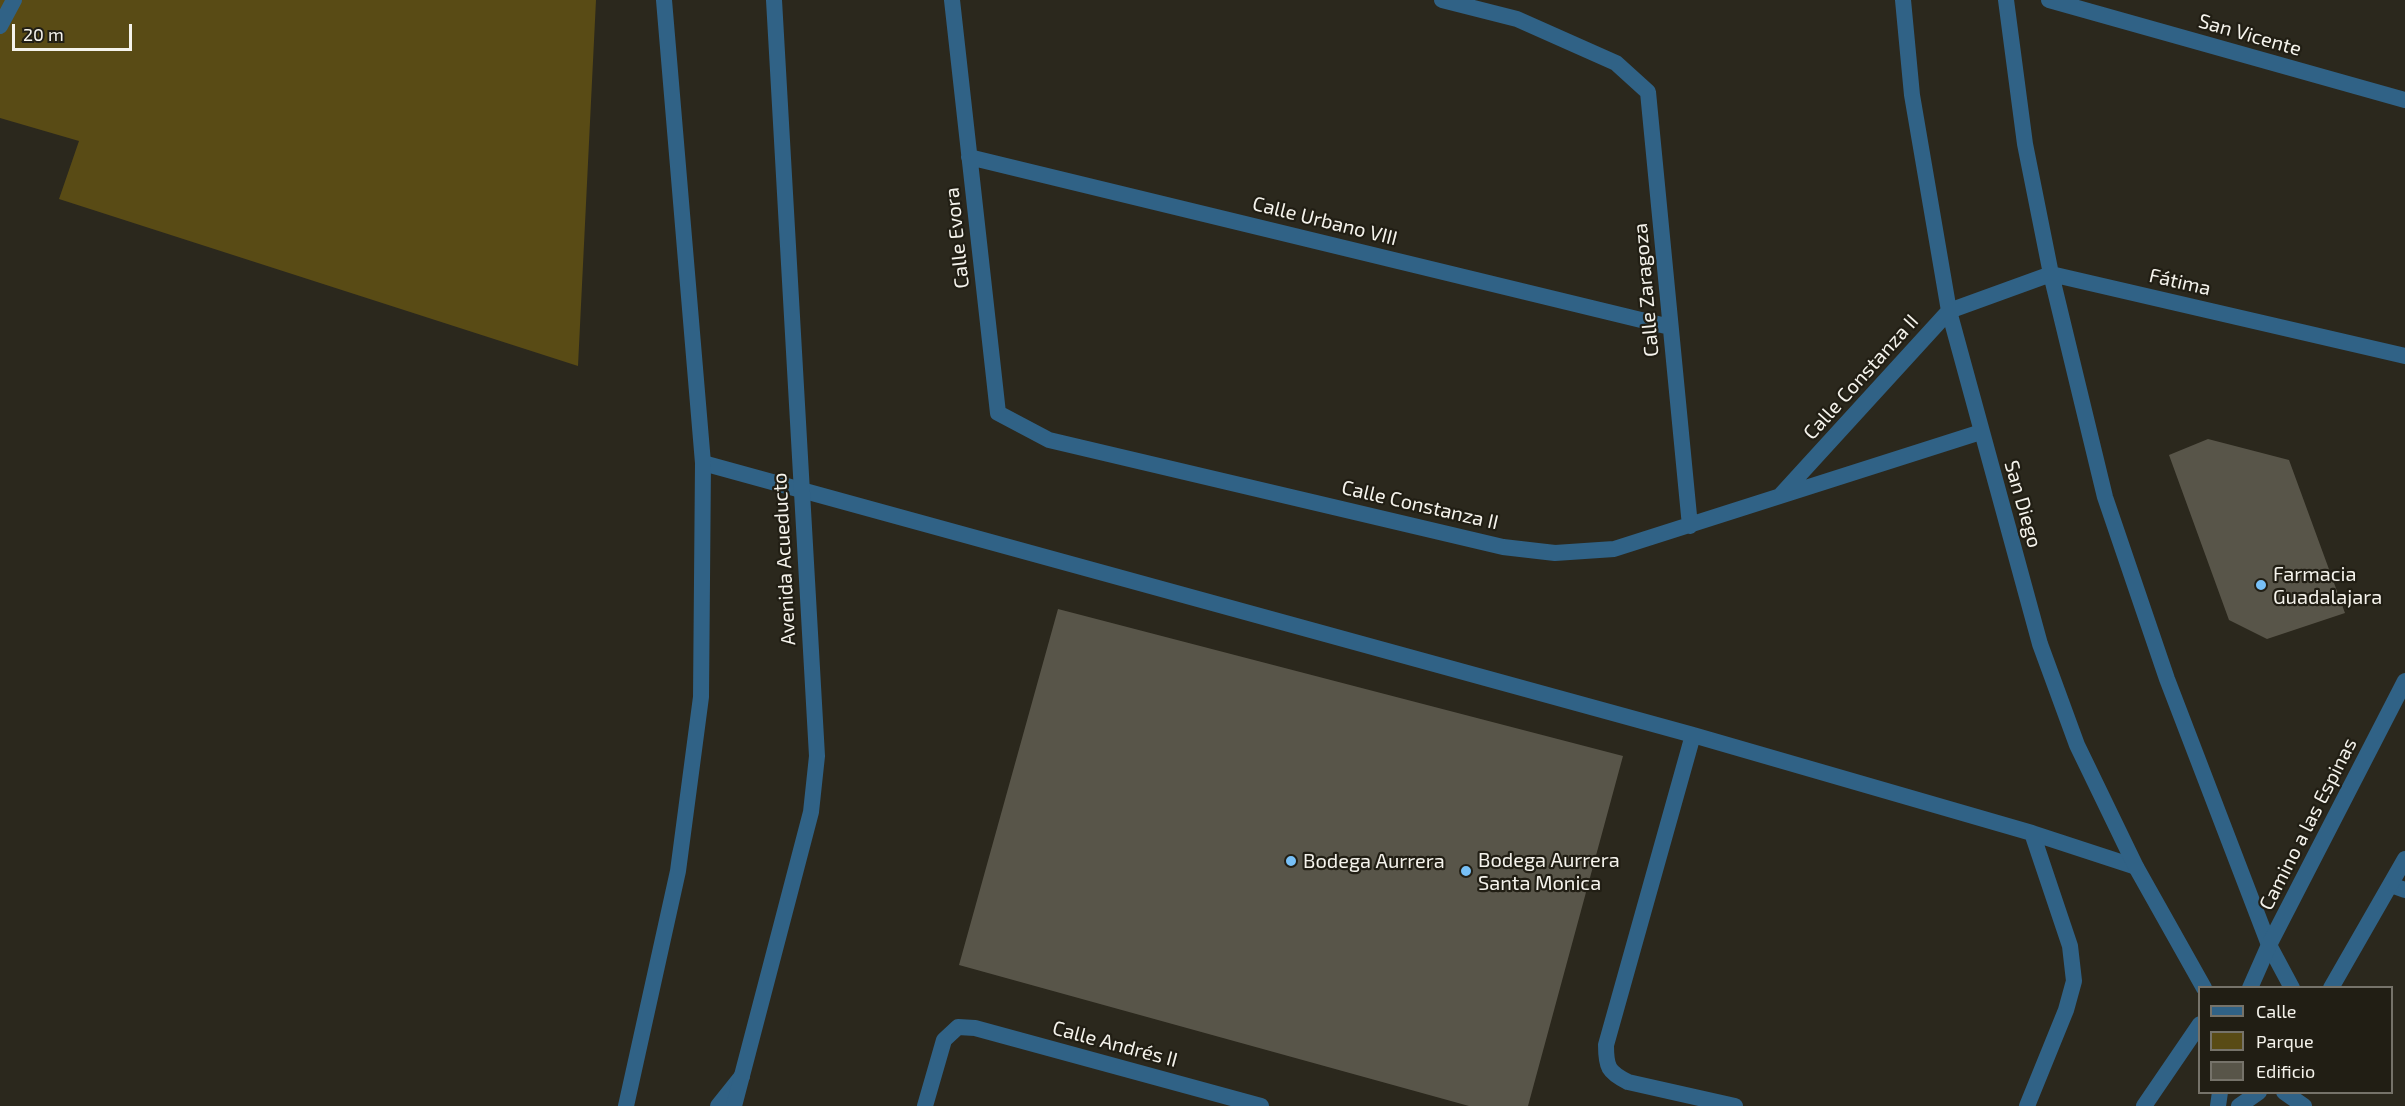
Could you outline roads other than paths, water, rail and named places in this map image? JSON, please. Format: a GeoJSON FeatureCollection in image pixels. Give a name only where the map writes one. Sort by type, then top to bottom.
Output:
{"type":"FeatureCollection","features":[{"type":"Feature","properties":{"kind":"street"},"geometry":{"type":"LineString","coordinates":[[0,26],[14,0]]}},
{"type":"Feature","properties":{"kind":"street","name":"Avenida Acueducto"},"geometry":{"type":"LineString","coordinates":[[734,1106],[794,880],[812,801],[817,756],[774,0]]}},
{"type":"Feature","properties":{"kind":"street","name":"Calle Evora"},"geometry":{"type":"LineString","coordinates":[[952,0],[998,413],[1050,440]]}},
{"type":"Feature","properties":{"kind":"street","name":"Calle Zaragoza"},"geometry":{"type":"LineString","coordinates":[[1442,0],[1517,18],[1616,63],[1648,92],[1690,526]]}},
{"type":"Feature","properties":{"kind":"street","name":"San Diego"},"geometry":{"type":"LineString","coordinates":[[1903,0],[1912,95],[1949,311],[2040,644],[2077,745],[2136,867],[2203,986]]}},
{"type":"Feature","properties":{"kind":"street"},"geometry":{"type":"LineString","coordinates":[[2006,0],[2025,144],[2051,274],[2105,497],[2167,679],[2269,945],[2291,986]]}},
{"type":"Feature","properties":{"kind":"street","name":"San Vicente"},"geometry":{"type":"LineString","coordinates":[[2049,0],[2405,100]]}},
{"type":"Feature","properties":{"kind":"street"},"geometry":{"type":"LineString","coordinates":[[626,1106],[678,872],[701,697],[703,463],[661,1]]}},
{"type":"Feature","properties":{"kind":"street","name":"Calle Urbano VIII"},"geometry":{"type":"LineString","coordinates":[[969,157],[1670,327]]}},
{"type":"Feature","properties":{"kind":"street"},"geometry":{"type":"LineString","coordinates":[[1949,311],[2051,274]]}},
{"type":"Feature","properties":{"kind":"street","name":"Fátima"},"geometry":{"type":"LineString","coordinates":[[2051,274],[2405,356]]}},
{"type":"Feature","properties":{"kind":"street","name":"Calle Constanza II"},"geometry":{"type":"LineString","coordinates":[[1779,497],[1949,311]]}},
{"type":"Feature","properties":{"kind":"street","name":"Calle Constanza II"},"geometry":{"type":"LineString","coordinates":[[1050,440],[1503,547],[1555,553],[1614,549],[1981,432]]}},
{"type":"Feature","properties":{"kind":"street"},"geometry":{"type":"LineString","coordinates":[[703,463],[1694,735],[2032,833],[2136,867]]}},
{"type":"Feature","properties":{"kind":"street","name":"Camino a las Espinas"},"geometry":{"type":"LineString","coordinates":[[2250,986],[2269,945],[2405,681]]}},
{"type":"Feature","properties":{"kind":"street"},"geometry":{"type":"LineString","coordinates":[[1694,735],[1606,1045],[1606,1063],[1613,1075],[1628,1082],[1735,1106]]}},
{"type":"Feature","properties":{"kind":"street"},"geometry":{"type":"LineString","coordinates":[[2027,1106],[2066,1010],[2074,981],[2070,946],[2032,833]]}},
{"type":"Feature","properties":{"kind":"street"},"geometry":{"type":"LineString","coordinates":[[2332,986],[2398,887],[2405,859]]}},
{"type":"Feature","properties":{"kind":"street"},"geometry":{"type":"LineString","coordinates":[[2144,1106],[2198,1025]]}},
{"type":"Feature","properties":{"kind":"street","name":"Calle Andrés II"},"geometry":{"type":"LineString","coordinates":[[925,1106],[944,1040],[958,1027],[975,1028],[1262,1106]]}},
{"type":"Feature","properties":{"kind":"street"},"geometry":{"type":"LineString","coordinates":[[718,1106],[742,1076]]}},
{"type":"Feature","properties":{"kind":"street"},"geometry":{"type":"LineString","coordinates":[[2239,1106],[2256,1094]]}},
{"type":"Feature","properties":{"kind":"street"},"geometry":{"type":"LineString","coordinates":[[2287,1094],[2304,1106]]}},
{"type":"Feature","properties":{"kind":"place","name":"Farmacia Guadalajara"},"geometry":{"type":"Point","coordinates":[2261,585]}},
{"type":"Feature","properties":{"kind":"place","name":"Bodega Aurrera"},"geometry":{"type":"Point","coordinates":[1291,861]}},
{"type":"Feature","properties":{"kind":"place","name":"Bodega Aurrera Santa Monica"},"geometry":{"type":"Point","coordinates":[1466,871]}}]}
